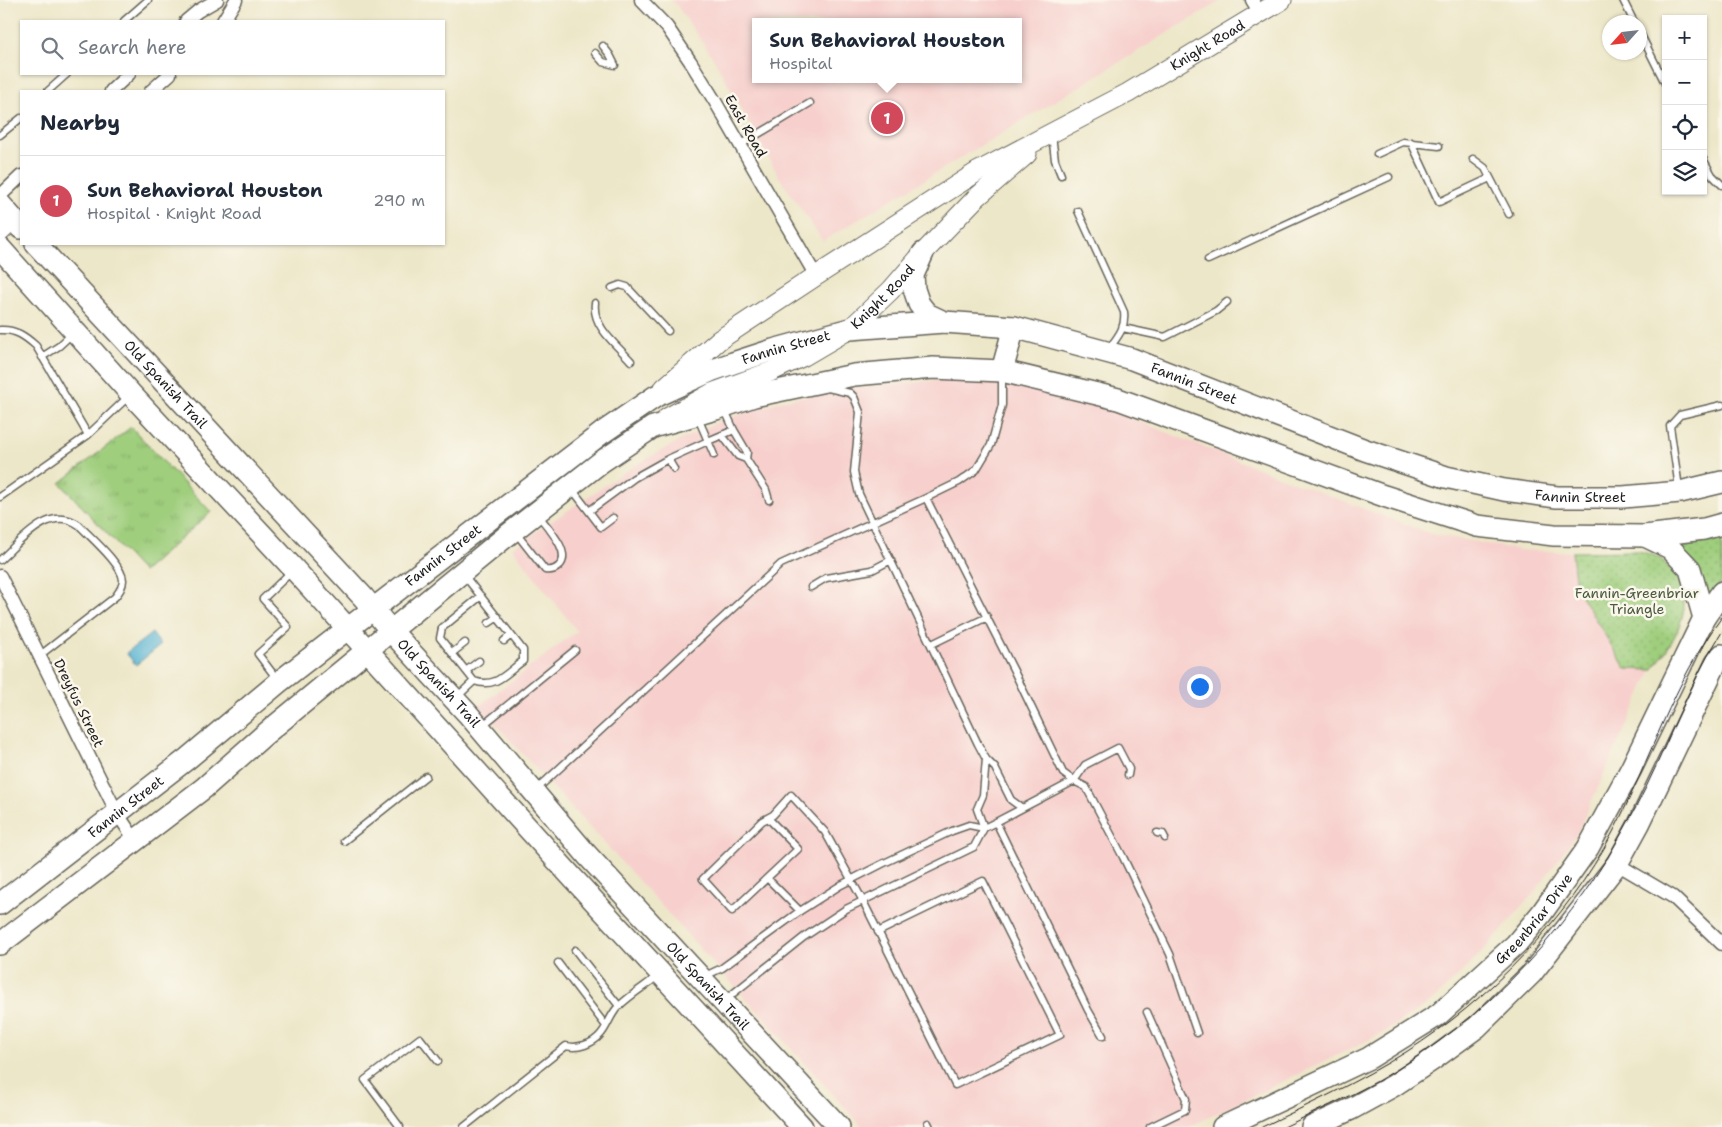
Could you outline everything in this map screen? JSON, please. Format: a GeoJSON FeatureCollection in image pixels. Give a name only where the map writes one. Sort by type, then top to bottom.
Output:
{"type":"FeatureCollection","features":[{"type":"Feature","properties":{"kind":"main road","name":"Old Spanish Trail"},"geometry":{"type":"LineString","coordinates":[[37,245],[373,609],[479,728],[589,858],[839,1127]]}},
{"type":"Feature","properties":{"kind":"main road","name":"Old Spanish Trail"},"geometry":{"type":"LineString","coordinates":[[0,248],[182,450],[294,569],[660,974],[802,1127]]}},
{"type":"Feature","properties":{"kind":"main road"},"geometry":{"type":"LineString","coordinates":[[923,253],[913,276],[914,289],[919,304],[927,314],[944,322]]}},
{"type":"Feature","properties":{"kind":"main road","name":"Fannin Street"},"geometry":{"type":"LineString","coordinates":[[0,904],[187,759],[279,682],[373,609],[602,433],[656,396],[713,370],[773,350],[850,329],[944,322],[1014,327],[1132,359],[1365,450],[1446,477],[1504,490],[1557,497],[1623,497],[1680,492],[1722,482]]}},
{"type":"Feature","properties":{"kind":"main road"},"geometry":{"type":"LineString","coordinates":[[1002,371],[1014,327]]}},
{"type":"Feature","properties":{"kind":"main road","name":"Fannin Street"},"geometry":{"type":"LineString","coordinates":[[0,944],[204,788],[264,735],[367,650],[600,462],[653,427],[754,396],[854,375],[933,368],[1002,371],[1118,399],[1384,496],[1477,526],[1554,535],[1645,536],[1722,524]]}},
{"type":"Feature","properties":{"kind":"main road"},"geometry":{"type":"LineString","coordinates":[[182,450],[206,429]]}},
{"type":"Feature","properties":{"kind":"main road"},"geometry":{"type":"LineString","coordinates":[[564,462],[574,483]]}},
{"type":"Feature","properties":{"kind":"main road"},"geometry":{"type":"LineString","coordinates":[[1645,536],[1670,548],[1690,569],[1704,618]]}},
{"type":"Feature","properties":{"kind":"main road","name":"Greenbriar Drive"},"geometry":{"type":"LineString","coordinates":[[1223,1127],[1369,1058],[1438,1015],[1516,944],[1541,914],[1588,848],[1631,769],[1704,618],[1722,592]]}},
{"type":"Feature","properties":{"kind":"main road"},"geometry":{"type":"LineString","coordinates":[[1312,1127],[1351,1109],[1393,1086],[1432,1060],[1477,1027],[1531,974],[1618,864],[1716,663],[1722,655]]}},
{"type":"Feature","properties":{"kind":"main road"},"geometry":{"type":"LineString","coordinates":[[571,876],[589,858]]}},
{"type":"Feature","properties":{"kind":"main road"},"geometry":{"type":"LineString","coordinates":[[660,974],[683,979],[702,998],[723,1002]]}},
{"type":"Feature","properties":{"kind":"main road"},"geometry":{"type":"LineString","coordinates":[[733,1053],[753,1035]]}},
{"type":"Feature","properties":{"kind":"street"},"geometry":{"type":"LineString","coordinates":[[187,20],[217,0]]}},
{"type":"Feature","properties":{"kind":"street"},"geometry":{"type":"LineString","coordinates":[[224,20],[236,0]]}},
{"type":"Feature","properties":{"kind":"street","name":"East Road"},"geometry":{"type":"LineString","coordinates":[[640,0],[667,27],[716,103],[816,276]]}},
{"type":"Feature","properties":{"kind":"street","name":"Knight Road"},"geometry":{"type":"LineString","coordinates":[[656,396],[719,340],[977,172],[1128,93],[1256,7],[1280,0]]}},
{"type":"Feature","properties":{"kind":"street"},"geometry":{"type":"LineString","coordinates":[[112,90],[128,75]]}},
{"type":"Feature","properties":{"kind":"street"},"geometry":{"type":"LineString","coordinates":[[152,90],[169,75]]}},
{"type":"Feature","properties":{"kind":"street","name":"Knight Road"},"geometry":{"type":"LineString","coordinates":[[653,427],[712,392],[770,372],[804,356],[850,329],[891,290],[923,253],[976,198],[1052,132]]}},
{"type":"Feature","properties":{"kind":"street"},"geometry":{"type":"LineString","coordinates":[[0,196],[20,177]]}},
{"type":"Feature","properties":{"kind":"street","name":"Dreyfus Street"},"geometry":{"type":"LineString","coordinates":[[0,576],[116,813],[135,840]]}},
{"type":"Feature","properties":{"kind":"street"},"geometry":{"type":"LineString","coordinates":[[1618,864],[1673,897],[1722,944]]}},
{"type":"Feature","properties":{"kind":"lane"},"geometry":{"type":"LineString","coordinates":[[125,20],[148,0]]}},
{"type":"Feature","properties":{"kind":"lane"},"geometry":{"type":"LineString","coordinates":[[1623,0],[1630,15]]}},
{"type":"Feature","properties":{"kind":"lane"},"geometry":{"type":"LineString","coordinates":[[595,53],[604,62],[615,65],[610,55],[602,46]]}},
{"type":"Feature","properties":{"kind":"lane"},"geometry":{"type":"LineString","coordinates":[[1647,47],[1662,77]]}},
{"type":"Feature","properties":{"kind":"lane"},"geometry":{"type":"LineString","coordinates":[[49,90],[66,75]]}},
{"type":"Feature","properties":{"kind":"lane"},"geometry":{"type":"LineString","coordinates":[[740,145],[810,103]]}},
{"type":"Feature","properties":{"kind":"lane"},"geometry":{"type":"LineString","coordinates":[[0,135],[20,119]]}},
{"type":"Feature","properties":{"kind":"lane"},"geometry":{"type":"LineString","coordinates":[[1052,132],[1055,160],[1061,175]]}},
{"type":"Feature","properties":{"kind":"lane"},"geometry":{"type":"LineString","coordinates":[[1377,154],[1403,142],[1438,146]]}},
{"type":"Feature","properties":{"kind":"lane"},"geometry":{"type":"LineString","coordinates":[[1411,142],[1439,202],[1490,178]]}},
{"type":"Feature","properties":{"kind":"lane"},"geometry":{"type":"LineString","coordinates":[[1473,159],[1485,168],[1509,214]]}},
{"type":"Feature","properties":{"kind":"lane"},"geometry":{"type":"LineString","coordinates":[[1707,166],[1712,175],[1722,184]]}},
{"type":"Feature","properties":{"kind":"lane"},"geometry":{"type":"LineString","coordinates":[[1208,260],[1389,177]]}},
{"type":"Feature","properties":{"kind":"lane"},"geometry":{"type":"LineString","coordinates":[[1078,211],[1121,304],[1125,321],[1123,328],[1107,352]]}},
{"type":"Feature","properties":{"kind":"lane"},"geometry":{"type":"LineString","coordinates":[[612,288],[620,285],[627,287],[668,331]]}},
{"type":"Feature","properties":{"kind":"lane"},"geometry":{"type":"LineString","coordinates":[[1123,328],[1165,337],[1216,311],[1227,302]]}},
{"type":"Feature","properties":{"kind":"lane"},"geometry":{"type":"LineString","coordinates":[[595,304],[594,312],[602,328],[631,361]]}},
{"type":"Feature","properties":{"kind":"lane"},"geometry":{"type":"LineString","coordinates":[[0,330],[8,330],[25,335],[36,346],[88,435]]}},
{"type":"Feature","properties":{"kind":"lane"},"geometry":{"type":"LineString","coordinates":[[42,357],[58,346],[74,331]]}},
{"type":"Feature","properties":{"kind":"lane"},"geometry":{"type":"LineString","coordinates":[[534,792],[781,564],[926,498],[959,482],[976,470],[991,445],[1002,405],[1002,371]]}},
{"type":"Feature","properties":{"kind":"lane"},"geometry":{"type":"LineString","coordinates":[[809,384],[850,393],[854,397],[860,412],[854,472],[859,494],[986,759],[995,768],[1012,800],[1022,808]]}},
{"type":"Feature","properties":{"kind":"lane"},"geometry":{"type":"LineString","coordinates":[[0,497],[88,435],[131,394]]}},
{"type":"Feature","properties":{"kind":"lane"},"geometry":{"type":"LineString","coordinates":[[1680,492],[1670,426],[1680,415],[1722,405]]}},
{"type":"Feature","properties":{"kind":"lane"},"geometry":{"type":"LineString","coordinates":[[724,406],[734,430],[747,452],[746,459]]}},
{"type":"Feature","properties":{"kind":"lane"},"geometry":{"type":"LineString","coordinates":[[697,414],[714,455]]}},
{"type":"Feature","properties":{"kind":"lane"},"geometry":{"type":"LineString","coordinates":[[589,511],[634,478],[668,458],[734,430]]}},
{"type":"Feature","properties":{"kind":"lane"},"geometry":{"type":"LineString","coordinates":[[722,435],[738,456],[746,459],[766,490],[769,500]]}},
{"type":"Feature","properties":{"kind":"lane"},"geometry":{"type":"LineString","coordinates":[[668,458],[674,469]]}},
{"type":"Feature","properties":{"kind":"lane"},"geometry":{"type":"LineString","coordinates":[[574,483],[589,511],[601,527],[613,518]]}},
{"type":"Feature","properties":{"kind":"lane"},"geometry":{"type":"LineString","coordinates":[[926,498],[1064,773],[1086,787],[1124,858],[1170,954],[1197,1033]]}},
{"type":"Feature","properties":{"kind":"lane"},"geometry":{"type":"LineString","coordinates":[[514,530],[545,570],[550,571],[560,565],[563,561],[563,549],[536,512]]}},
{"type":"Feature","properties":{"kind":"lane"},"geometry":{"type":"LineString","coordinates":[[0,560],[39,526],[50,520],[64,518],[79,525],[116,564],[122,573],[121,590],[115,598],[39,656]]}},
{"type":"Feature","properties":{"kind":"lane"},"geometry":{"type":"LineString","coordinates":[[811,587],[826,578],[872,570],[891,560]]}},
{"type":"Feature","properties":{"kind":"lane"},"geometry":{"type":"LineString","coordinates":[[279,682],[258,654],[288,627],[263,599],[294,569]]}},
{"type":"Feature","properties":{"kind":"lane"},"geometry":{"type":"LineString","coordinates":[[462,573],[482,596],[523,650],[523,661],[494,683],[483,684],[474,680],[440,638],[442,628],[482,596]]}},
{"type":"Feature","properties":{"kind":"lane"},"geometry":{"type":"LineString","coordinates":[[489,624],[498,617]]}},
{"type":"Feature","properties":{"kind":"lane"},"geometry":{"type":"LineString","coordinates":[[932,644],[987,617]]}},
{"type":"Feature","properties":{"kind":"lane"},"geometry":{"type":"LineString","coordinates":[[504,641],[512,635]]}},
{"type":"Feature","properties":{"kind":"lane"},"geometry":{"type":"LineString","coordinates":[[452,653],[465,643]]}},
{"type":"Feature","properties":{"kind":"lane"},"geometry":{"type":"LineString","coordinates":[[479,728],[575,650]]}},
{"type":"Feature","properties":{"kind":"lane"},"geometry":{"type":"LineString","coordinates":[[466,671],[479,661]]}},
{"type":"Feature","properties":{"kind":"lane"},"geometry":{"type":"LineString","coordinates":[[454,700],[474,680]]}},
{"type":"Feature","properties":{"kind":"lane"},"geometry":{"type":"LineString","coordinates":[[723,1002],[804,937],[846,908],[974,847],[984,828],[1074,781],[1085,765],[1118,748],[1130,772]]}},
{"type":"Feature","properties":{"kind":"lane"},"geometry":{"type":"LineString","coordinates":[[984,828],[976,809],[983,794],[986,759]]}},
{"type":"Feature","properties":{"kind":"lane"},"geometry":{"type":"LineString","coordinates":[[344,842],[426,776]]}},
{"type":"Feature","properties":{"kind":"lane"},"geometry":{"type":"LineString","coordinates":[[768,818],[798,849],[732,911],[703,879],[762,821],[773,815],[791,795],[825,832],[863,901],[878,932],[955,1085],[1060,1035],[983,881],[878,932]]}},
{"type":"Feature","properties":{"kind":"lane"},"geometry":{"type":"LineString","coordinates":[[996,822],[1088,1010],[1103,1036]]}},
{"type":"Feature","properties":{"kind":"lane"},"geometry":{"type":"LineString","coordinates":[[700,978],[722,968],[800,910],[882,864],[970,824],[984,828]]}},
{"type":"Feature","properties":{"kind":"lane"},"geometry":{"type":"LineString","coordinates":[[767,878],[800,910]]}},
{"type":"Feature","properties":{"kind":"lane"},"geometry":{"type":"LineString","coordinates":[[575,950],[619,1006]]}},
{"type":"Feature","properties":{"kind":"lane"},"geometry":{"type":"LineString","coordinates":[[558,963],[606,1026]]}},
{"type":"Feature","properties":{"kind":"lane"},"geometry":{"type":"LineString","coordinates":[[464,1127],[566,1046],[573,1048],[587,1044],[601,1034],[612,1014],[619,1006],[660,974]]}},
{"type":"Feature","properties":{"kind":"lane"},"geometry":{"type":"LineString","coordinates":[[1147,1012],[1186,1099],[1185,1110],[1150,1127]]}},
{"type":"Feature","properties":{"kind":"lane"},"geometry":{"type":"LineString","coordinates":[[400,1127],[365,1080],[420,1038],[438,1060]]}},
{"type":"Feature","properties":{"kind":"shaded area"},"geometry":{"type":"Polygon","coordinates":[[[671,0],[1221,0],[823,241],[779,177],[714,59],[678,7],[671,0]]]}},
{"type":"Feature","properties":{"kind":"shaded area"},"geometry":{"type":"Polygon","coordinates":[[[952,379],[1014,384],[1094,404],[1431,534],[1521,550],[1572,552],[1576,588],[1626,668],[1652,670],[1576,835],[1533,894],[1483,951],[1431,1002],[1383,1033],[1189,1127],[863,1127],[479,706],[577,631],[512,548],[629,469],[682,439],[722,420],[784,400],[851,388],[952,379]]]}},
{"type":"Feature","properties":{"kind":"green space"},"geometry":{"type":"Polygon","coordinates":[[[131,427],[211,512],[143,572],[60,483],[131,427]]]}},
{"type":"Feature","properties":{"kind":"green space","name":"Fannin-Greenbriar Triangle"},"geometry":{"type":"Polygon","coordinates":[[[1722,532],[1722,581],[1711,594],[1705,592],[1679,545],[1680,539],[1722,532]]]}},
{"type":"Feature","properties":{"kind":"green space","name":"Fannin-Greenbriar Triangle"},"geometry":{"type":"Polygon","coordinates":[[[1639,551],[1653,555],[1663,561],[1680,582],[1684,595],[1681,622],[1668,648],[1652,670],[1626,669],[1576,588],[1572,552],[1639,551]]]}},
{"type":"Feature","properties":{"kind":"water"},"geometry":{"type":"Polygon","coordinates":[[[152,633],[161,645],[136,665],[126,653],[152,633]]]}},
{"type":"Feature","properties":{"kind":"tram line"},"geometry":{"type":"LineString","coordinates":[[1262,1127],[1317,1101],[1406,1052],[1467,1008],[1523,955],[1573,896],[1613,832],[1676,695],[1705,642],[1722,617]]}},
{"type":"Feature","properties":{"kind":"tram line"},"geometry":{"type":"LineString","coordinates":[[1284,1127],[1376,1082],[1417,1057],[1456,1029],[1526,965],[1557,929],[1611,851],[1635,809],[1687,697],[1722,632]]}},
{"type":"Feature","properties":{"kind":"place","name":"Sun Behavioral Houston"},"geometry":{"type":"Point","coordinates":[887,118]}}]}
